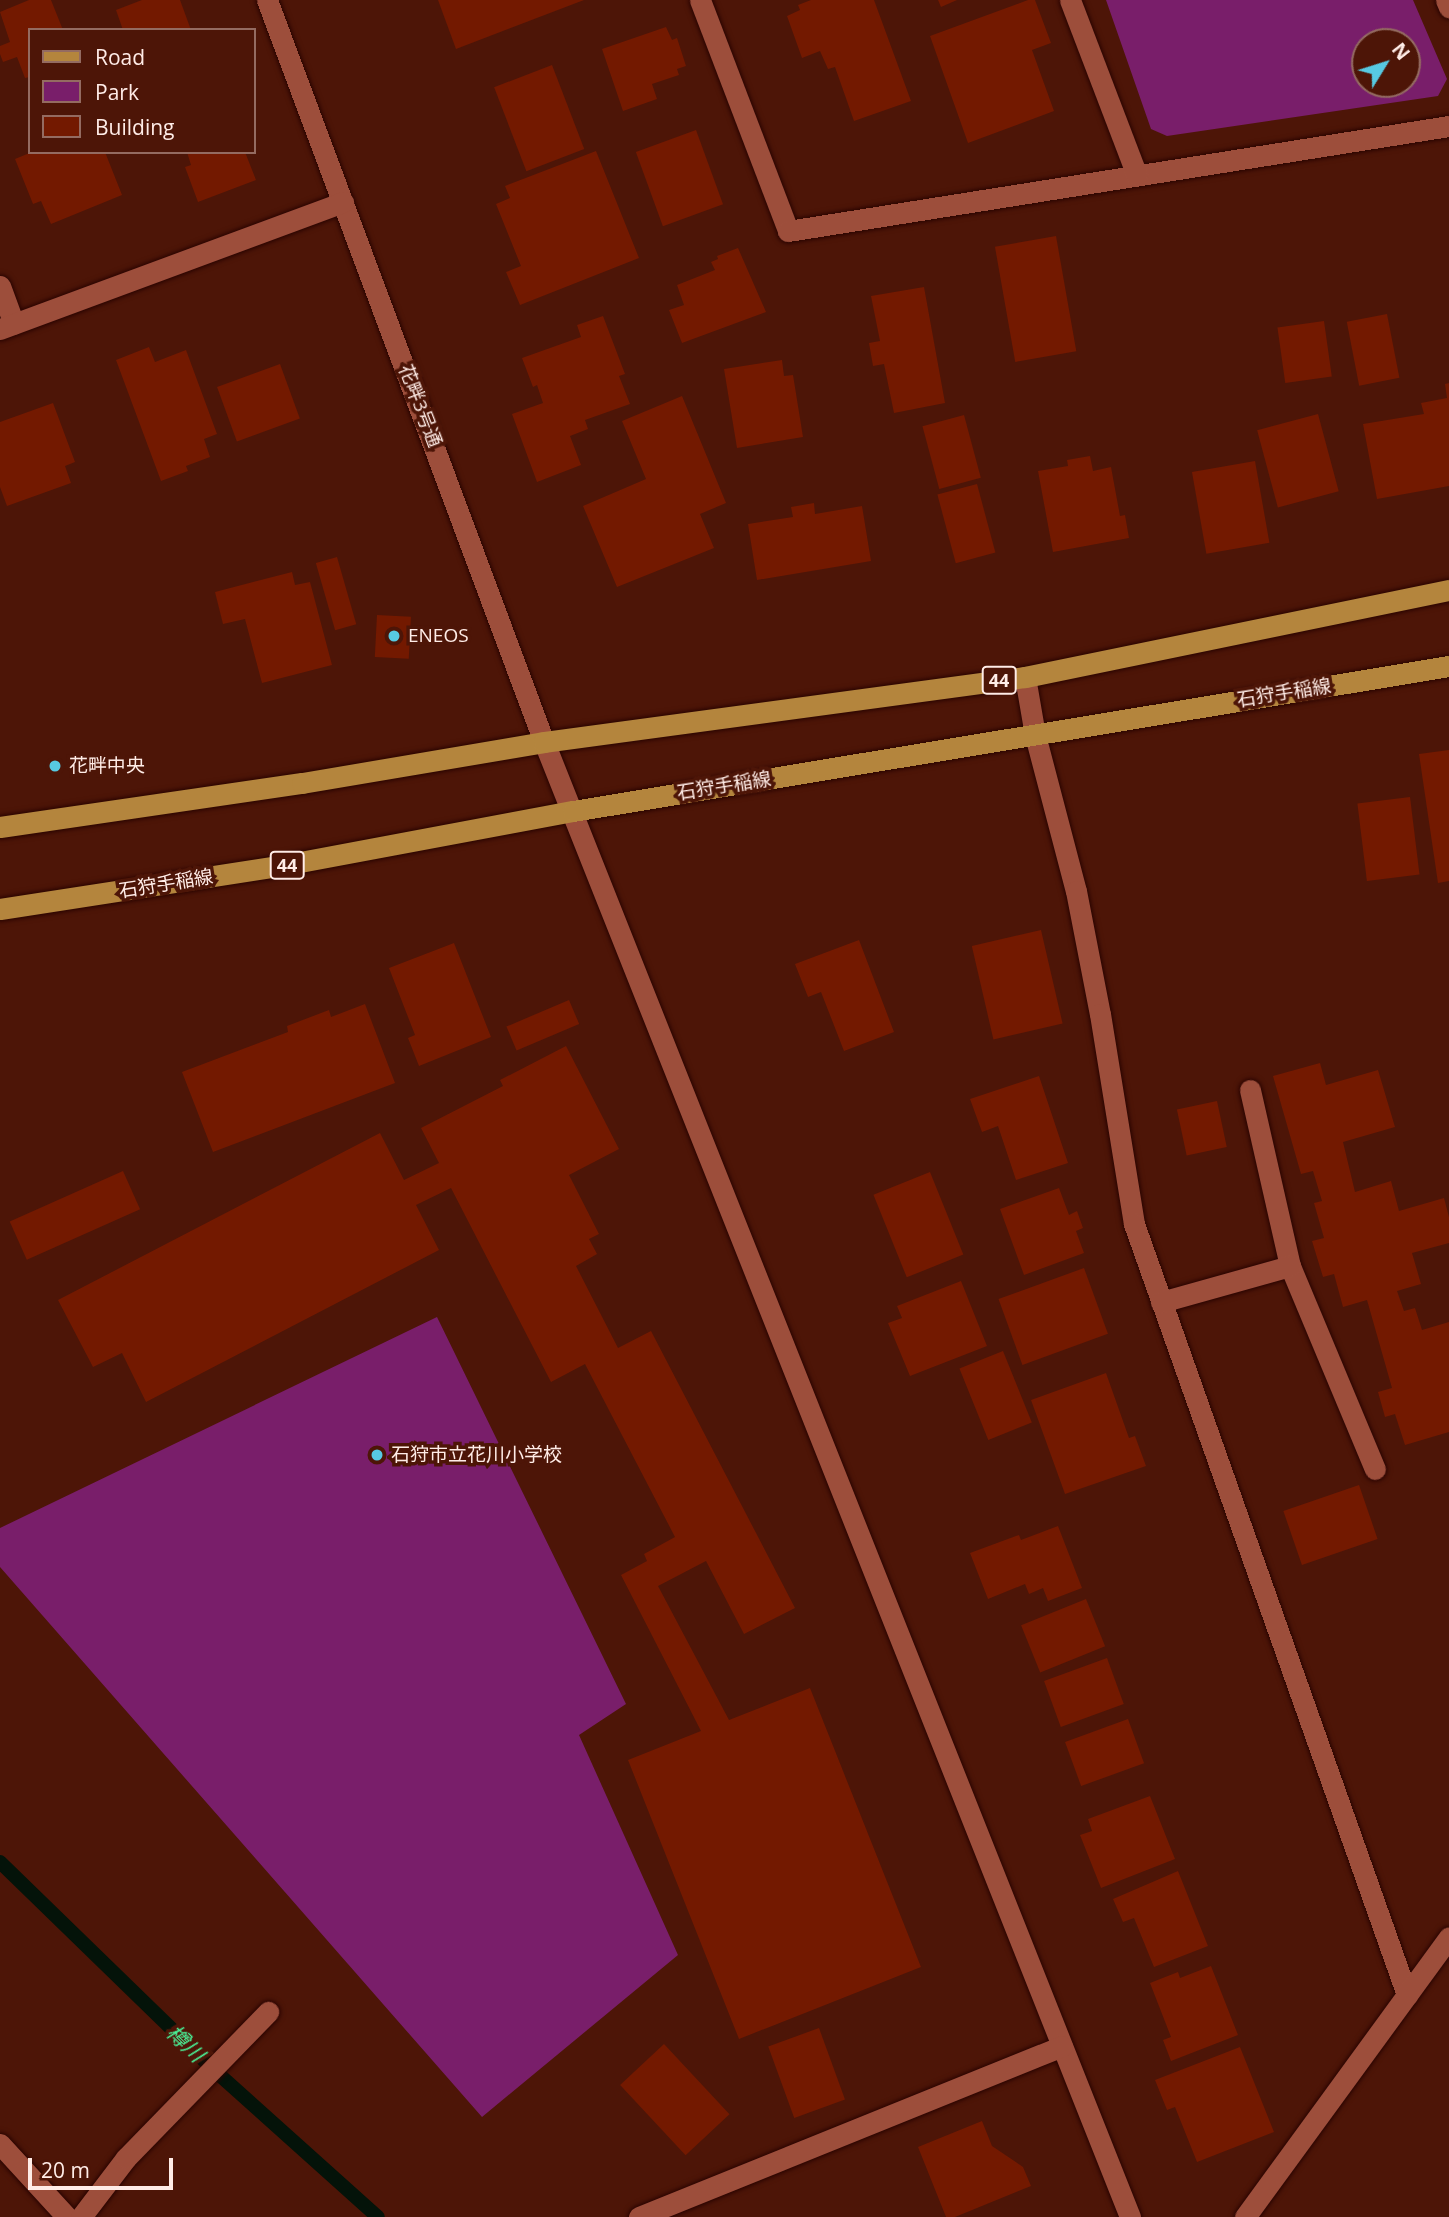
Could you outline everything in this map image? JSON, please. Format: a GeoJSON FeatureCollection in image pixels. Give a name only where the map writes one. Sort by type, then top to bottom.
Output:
{"type":"FeatureCollection","features":[{"type":"Feature","properties":{"kind":"main road","name":"44"},"geometry":{"type":"LineString","coordinates":[[0,827],[302,783],[544,743],[1025,677],[1449,590]]}},
{"type":"Feature","properties":{"kind":"main road","name":"石狩手稲線"},"geometry":{"type":"LineString","coordinates":[[0,909],[284,865],[573,811],[1449,666]]}},
{"type":"Feature","properties":{"kind":"street","name":"花畔3号通"},"geometry":{"type":"LineString","coordinates":[[267,0],[544,743],[1130,2217]]}},
{"type":"Feature","properties":{"kind":"street"},"geometry":{"type":"LineString","coordinates":[[700,0],[788,230],[1449,126]]}},
{"type":"Feature","properties":{"kind":"street"},"geometry":{"type":"LineString","coordinates":[[1070,0],[1137,175]]}},
{"type":"Feature","properties":{"kind":"street"},"geometry":{"type":"LineString","coordinates":[[1446,0],[1449,7]]}},
{"type":"Feature","properties":{"kind":"street"},"geometry":{"type":"LineString","coordinates":[[0,286],[7,327],[343,202]]}},
{"type":"Feature","properties":{"kind":"street"},"geometry":{"type":"LineString","coordinates":[[1025,677],[1035,735],[1076,891],[1134,1224],[1407,1995]]}},
{"type":"Feature","properties":{"kind":"street"},"geometry":{"type":"LineString","coordinates":[[1250,1090],[1290,1266],[1375,1469]]}},
{"type":"Feature","properties":{"kind":"street"},"geometry":{"type":"LineString","coordinates":[[1161,1302],[1290,1266]]}},
{"type":"Feature","properties":{"kind":"street"},"geometry":{"type":"LineString","coordinates":[[1245,2217],[1449,1937]]}},
{"type":"Feature","properties":{"kind":"street"},"geometry":{"type":"LineString","coordinates":[[80,2217],[126,2158],[268,2012]]}},
{"type":"Feature","properties":{"kind":"street"},"geometry":{"type":"LineString","coordinates":[[639,2217],[1062,2046]]}},
{"type":"Feature","properties":{"kind":"street"},"geometry":{"type":"LineString","coordinates":[[0,2144],[67,2217]]}},
{"type":"Feature","properties":{"kind":"green space"},"geometry":{"type":"Polygon","coordinates":[[[1106,0],[1413,0],[1447,79],[1438,96],[1167,136],[1151,129],[1106,0]]]}},
{"type":"Feature","properties":{"kind":"green space"},"geometry":{"type":"Polygon","coordinates":[[[437,1317],[626,1704],[579,1735],[678,1955],[482,2117],[0,1567],[0,1528],[437,1317]]]}},
{"type":"Feature","properties":{"kind":"building"},"geometry":{"type":"Polygon","coordinates":[[[29,0],[51,0],[62,28],[28,28],[28,77],[25,78],[17,57],[3,62],[0,46],[10,42],[0,12],[29,0]]]}},
{"type":"Feature","properties":{"kind":"building"},"geometry":{"type":"Polygon","coordinates":[[[142,0],[180,0],[190,28],[122,28],[116,10],[142,0]]]}},
{"type":"Feature","properties":{"kind":"building"},"geometry":{"type":"Polygon","coordinates":[[[438,0],[584,0],[456,49],[438,0]]]}},
{"type":"Feature","properties":{"kind":"building"},"geometry":{"type":"Polygon","coordinates":[[[811,0],[874,0],[911,101],[854,121],[835,67],[828,69],[820,51],[802,58],[787,16],[800,10],[798,5],[811,0]]]}},
{"type":"Feature","properties":{"kind":"building"},"geometry":{"type":"Polygon","coordinates":[[[938,0],[957,0],[941,7],[938,0]]]}},
{"type":"Feature","properties":{"kind":"building"},"geometry":{"type":"Polygon","coordinates":[[[1028,0],[1035,0],[1051,43],[1032,50],[1054,111],[968,143],[930,36],[1028,0]]]}},
{"type":"Feature","properties":{"kind":"building"},"geometry":{"type":"Polygon","coordinates":[[[666,27],[672,40],[677,38],[686,66],[677,69],[679,75],[652,84],[657,99],[623,111],[602,49],[666,27]]]}},
{"type":"Feature","properties":{"kind":"building"},"geometry":{"type":"Polygon","coordinates":[[[552,65],[584,149],[526,171],[494,87],[552,65]]]}},
{"type":"Feature","properties":{"kind":"building"},"geometry":{"type":"Polygon","coordinates":[[[696,130],[723,204],[663,226],[636,152],[696,130]]]}},
{"type":"Feature","properties":{"kind":"building"},"geometry":{"type":"Polygon","coordinates":[[[596,151],[639,258],[520,305],[506,272],[521,266],[496,204],[510,198],[505,186],[596,151]]]}},
{"type":"Feature","properties":{"kind":"building"},"geometry":{"type":"Polygon","coordinates":[[[28,154],[106,154],[122,195],[51,224],[41,201],[33,204],[15,159],[28,154]]]}},
{"type":"Feature","properties":{"kind":"building"},"geometry":{"type":"Polygon","coordinates":[[[188,154],[246,154],[256,180],[198,202],[185,167],[191,165],[188,154]]]}},
{"type":"Feature","properties":{"kind":"building"},"geometry":{"type":"Polygon","coordinates":[[[1056,236],[1076,351],[1015,362],[995,247],[1056,236]]]}},
{"type":"Feature","properties":{"kind":"building"},"geometry":{"type":"Polygon","coordinates":[[[738,248],[766,312],[682,343],[669,310],[684,305],[677,285],[715,270],[711,262],[718,259],[717,256],[738,248]]]}},
{"type":"Feature","properties":{"kind":"building"},"geometry":{"type":"Polygon","coordinates":[[[924,287],[945,403],[894,413],[884,364],[873,366],[869,343],[880,341],[871,296],[924,287]]]}},
{"type":"Feature","properties":{"kind":"building"},"geometry":{"type":"Polygon","coordinates":[[[1387,314],[1399,378],[1359,386],[1347,322],[1387,314]]]}},
{"type":"Feature","properties":{"kind":"building"},"geometry":{"type":"Polygon","coordinates":[[[603,316],[625,374],[619,376],[630,404],[585,420],[588,429],[570,436],[581,465],[537,482],[512,414],[543,403],[537,385],[533,387],[522,358],[581,337],[577,325],[603,316]]]}},
{"type":"Feature","properties":{"kind":"building"},"geometry":{"type":"Polygon","coordinates":[[[1324,321],[1332,376],[1285,383],[1277,328],[1324,321]]]}},
{"type":"Feature","properties":{"kind":"building"},"geometry":{"type":"Polygon","coordinates":[[[149,347],[155,362],[186,350],[217,434],[204,439],[210,457],[186,466],[188,471],[161,481],[116,360],[149,347]]]}},
{"type":"Feature","properties":{"kind":"building"},"geometry":{"type":"Polygon","coordinates":[[[782,360],[784,376],[793,375],[803,437],[737,448],[724,369],[782,360]]]}},
{"type":"Feature","properties":{"kind":"building"},"geometry":{"type":"Polygon","coordinates":[[[280,364],[300,419],[237,441],[217,387],[280,364]]]}},
{"type":"Feature","properties":{"kind":"building"},"geometry":{"type":"Polygon","coordinates":[[[1449,383],[1449,486],[1377,499],[1363,424],[1424,414],[1421,403],[1447,398],[1445,384],[1449,383]]]}},
{"type":"Feature","properties":{"kind":"building"},"geometry":{"type":"Polygon","coordinates":[[[682,396],[726,503],[700,514],[714,548],[617,587],[583,506],[646,479],[622,421],[682,396]]]}},
{"type":"Feature","properties":{"kind":"building"},"geometry":{"type":"Polygon","coordinates":[[[53,403],[75,462],[65,466],[71,483],[7,506],[0,487],[0,422],[53,403]]]}},
{"type":"Feature","properties":{"kind":"building"},"geometry":{"type":"Polygon","coordinates":[[[1318,414],[1339,491],[1278,508],[1257,430],[1318,414]]]}},
{"type":"Feature","properties":{"kind":"building"},"geometry":{"type":"Polygon","coordinates":[[[964,415],[981,478],[939,489],[922,426],[964,415]]]}},
{"type":"Feature","properties":{"kind":"building"},"geometry":{"type":"Polygon","coordinates":[[[1090,456],[1093,471],[1111,467],[1120,516],[1125,515],[1129,538],[1053,552],[1038,471],[1068,466],[1067,460],[1090,456]]]}},
{"type":"Feature","properties":{"kind":"building"},"geometry":{"type":"Polygon","coordinates":[[[1255,461],[1269,543],[1206,554],[1192,472],[1255,461]]]}},
{"type":"Feature","properties":{"kind":"building"},"geometry":{"type":"Polygon","coordinates":[[[977,484],[995,553],[956,563],[937,495],[977,484]]]}},
{"type":"Feature","properties":{"kind":"building"},"geometry":{"type":"Polygon","coordinates":[[[814,503],[815,514],[862,506],[871,561],[757,580],[748,524],[793,517],[791,507],[814,503]]]}},
{"type":"Feature","properties":{"kind":"building"},"geometry":{"type":"Polygon","coordinates":[[[337,557],[356,624],[335,630],[316,563],[337,557]]]}},
{"type":"Feature","properties":{"kind":"building"},"geometry":{"type":"Polygon","coordinates":[[[292,572],[295,585],[310,582],[332,665],[262,683],[245,619],[223,624],[215,592],[292,572]]]}},
{"type":"Feature","properties":{"kind":"building"},"geometry":{"type":"Polygon","coordinates":[[[377,615],[411,617],[409,659],[375,657],[377,615]]]}},
{"type":"Feature","properties":{"kind":"building"},"geometry":{"type":"Polygon","coordinates":[[[1449,750],[1449,881],[1438,883],[1419,754],[1449,750]]]}},
{"type":"Feature","properties":{"kind":"building"},"geometry":{"type":"Polygon","coordinates":[[[1410,797],[1420,874],[1367,881],[1357,803],[1410,797]]]}},
{"type":"Feature","properties":{"kind":"building"},"geometry":{"type":"Polygon","coordinates":[[[1041,930],[1063,1024],[993,1040],[972,946],[1041,930]]]}},
{"type":"Feature","properties":{"kind":"building"},"geometry":{"type":"Polygon","coordinates":[[[859,940],[894,1032],[844,1051],[821,992],[808,997],[795,964],[859,940]]]}},
{"type":"Feature","properties":{"kind":"building"},"geometry":{"type":"Polygon","coordinates":[[[454,943],[491,1037],[419,1066],[408,1038],[415,1035],[389,968],[454,943]]]}},
{"type":"Feature","properties":{"kind":"building"},"geometry":{"type":"Polygon","coordinates":[[[569,1000],[579,1024],[517,1051],[506,1027],[569,1000]]]}},
{"type":"Feature","properties":{"kind":"building"},"geometry":{"type":"Polygon","coordinates":[[[365,1004],[395,1083],[213,1152],[182,1072],[288,1032],[287,1026],[329,1010],[331,1017],[365,1004]]]}},
{"type":"Feature","properties":{"kind":"building"},"geometry":{"type":"Polygon","coordinates":[[[566,1046],[619,1149],[569,1175],[599,1234],[589,1239],[597,1254],[576,1266],[618,1348],[651,1331],[795,1608],[744,1634],[706,1561],[658,1586],[729,1720],[810,1688],[921,1967],[739,2039],[628,1760],[701,1731],[621,1575],[647,1561],[644,1554],[675,1537],[585,1364],[551,1382],[451,1188],[416,1205],[439,1250],[146,1402],[122,1353],[93,1367],[58,1300],[380,1133],[404,1180],[439,1163],[421,1128],[503,1086],[500,1080],[566,1046]]]}},
{"type":"Feature","properties":{"kind":"building"},"geometry":{"type":"Polygon","coordinates":[[[1320,1063],[1326,1085],[1378,1070],[1395,1127],[1343,1142],[1355,1192],[1391,1181],[1399,1211],[1444,1198],[1449,1217],[1449,1243],[1412,1253],[1421,1284],[1397,1291],[1404,1311],[1415,1308],[1422,1330],[1449,1322],[1449,1432],[1405,1445],[1395,1414],[1385,1417],[1378,1392],[1392,1388],[1367,1300],[1343,1307],[1334,1274],[1323,1277],[1312,1241],[1324,1238],[1314,1203],[1322,1201],[1313,1171],[1301,1174],[1273,1076],[1320,1063]]]}},
{"type":"Feature","properties":{"kind":"building"},"geometry":{"type":"Polygon","coordinates":[[[1039,1076],[1068,1163],[1016,1180],[998,1126],[982,1132],[970,1099],[1039,1076]]]}},
{"type":"Feature","properties":{"kind":"building"},"geometry":{"type":"Polygon","coordinates":[[[1217,1101],[1227,1147],[1187,1155],[1177,1110],[1217,1101]]]}},
{"type":"Feature","properties":{"kind":"building"},"geometry":{"type":"Polygon","coordinates":[[[123,1171],[140,1209],[27,1260],[10,1221],[123,1171]]]}},
{"type":"Feature","properties":{"kind":"building"},"geometry":{"type":"Polygon","coordinates":[[[930,1172],[963,1255],[907,1277],[873,1195],[930,1172]]]}},
{"type":"Feature","properties":{"kind":"building"},"geometry":{"type":"Polygon","coordinates":[[[1059,1188],[1069,1215],[1077,1211],[1083,1228],[1076,1231],[1084,1253],[1024,1275],[1000,1209],[1059,1188]]]}},
{"type":"Feature","properties":{"kind":"building"},"geometry":{"type":"Polygon","coordinates":[[[1084,1268],[1108,1334],[1022,1365],[998,1299],[1084,1268]]]}},
{"type":"Feature","properties":{"kind":"building"},"geometry":{"type":"Polygon","coordinates":[[[961,1281],[987,1346],[910,1376],[888,1323],[902,1318],[897,1306],[961,1281]]]}},
{"type":"Feature","properties":{"kind":"building"},"geometry":{"type":"Polygon","coordinates":[[[1003,1351],[1032,1422],[988,1440],[959,1369],[1003,1351]]]}},
{"type":"Feature","properties":{"kind":"building"},"geometry":{"type":"Polygon","coordinates":[[[1106,1373],[1129,1438],[1135,1436],[1146,1466],[1065,1494],[1031,1400],[1106,1373]]]}},
{"type":"Feature","properties":{"kind":"building"},"geometry":{"type":"Polygon","coordinates":[[[1359,1485],[1378,1539],[1302,1565],[1283,1511],[1359,1485]]]}},
{"type":"Feature","properties":{"kind":"building"},"geometry":{"type":"Polygon","coordinates":[[[1058,1526],[1082,1588],[1048,1601],[1043,1588],[1029,1594],[1025,1584],[988,1599],[970,1553],[1019,1535],[1021,1540],[1058,1526]]]}},
{"type":"Feature","properties":{"kind":"building"},"geometry":{"type":"Polygon","coordinates":[[[1086,1599],[1105,1646],[1040,1673],[1021,1625],[1086,1599]]]}},
{"type":"Feature","properties":{"kind":"building"},"geometry":{"type":"Polygon","coordinates":[[[1107,1658],[1124,1704],[1061,1727],[1044,1681],[1107,1658]]]}},
{"type":"Feature","properties":{"kind":"building"},"geometry":{"type":"Polygon","coordinates":[[[1128,1719],[1144,1763],[1081,1786],[1065,1742],[1128,1719]]]}},
{"type":"Feature","properties":{"kind":"building"},"geometry":{"type":"Polygon","coordinates":[[[1150,1796],[1175,1859],[1101,1888],[1080,1835],[1092,1831],[1088,1819],[1150,1796]]]}},
{"type":"Feature","properties":{"kind":"building"},"geometry":{"type":"Polygon","coordinates":[[[1178,1871],[1208,1946],[1154,1967],[1134,1918],[1123,1922],[1113,1899],[1178,1871]]]}},
{"type":"Feature","properties":{"kind":"building"},"geometry":{"type":"Polygon","coordinates":[[[1211,1966],[1238,2035],[1171,2061],[1163,2040],[1171,2037],[1150,1983],[1178,1972],[1180,1978],[1211,1966]]]}},
{"type":"Feature","properties":{"kind":"building"},"geometry":{"type":"Polygon","coordinates":[[[819,2028],[845,2099],[794,2118],[768,2046],[819,2028]]]}},
{"type":"Feature","properties":{"kind":"building"},"geometry":{"type":"Polygon","coordinates":[[[664,2044],[729,2114],[686,2155],[620,2085],[664,2044]]]}},
{"type":"Feature","properties":{"kind":"building"},"geometry":{"type":"Polygon","coordinates":[[[1240,2047],[1274,2132],[1197,2162],[1175,2107],[1167,2110],[1155,2080],[1240,2047]]]}},
{"type":"Feature","properties":{"kind":"building"},"geometry":{"type":"Polygon","coordinates":[[[982,2121],[992,2146],[1023,2167],[1031,2186],[955,2217],[946,2217],[918,2147],[982,2121]]]}},
{"type":"Feature","properties":{"kind":"waterway","name":"樽川"},"geometry":{"type":"LineString","coordinates":[[0,1862],[214,2070],[378,2217]]}},
{"type":"Feature","properties":{"kind":"place","name":"ENEOS"},"geometry":{"type":"Point","coordinates":[394,636]}},
{"type":"Feature","properties":{"kind":"place","name":"花畔中央"},"geometry":{"type":"Point","coordinates":[55,766]}},
{"type":"Feature","properties":{"kind":"place","name":"石狩市立花川小学校"},"geometry":{"type":"Point","coordinates":[377,1455]}}]}
